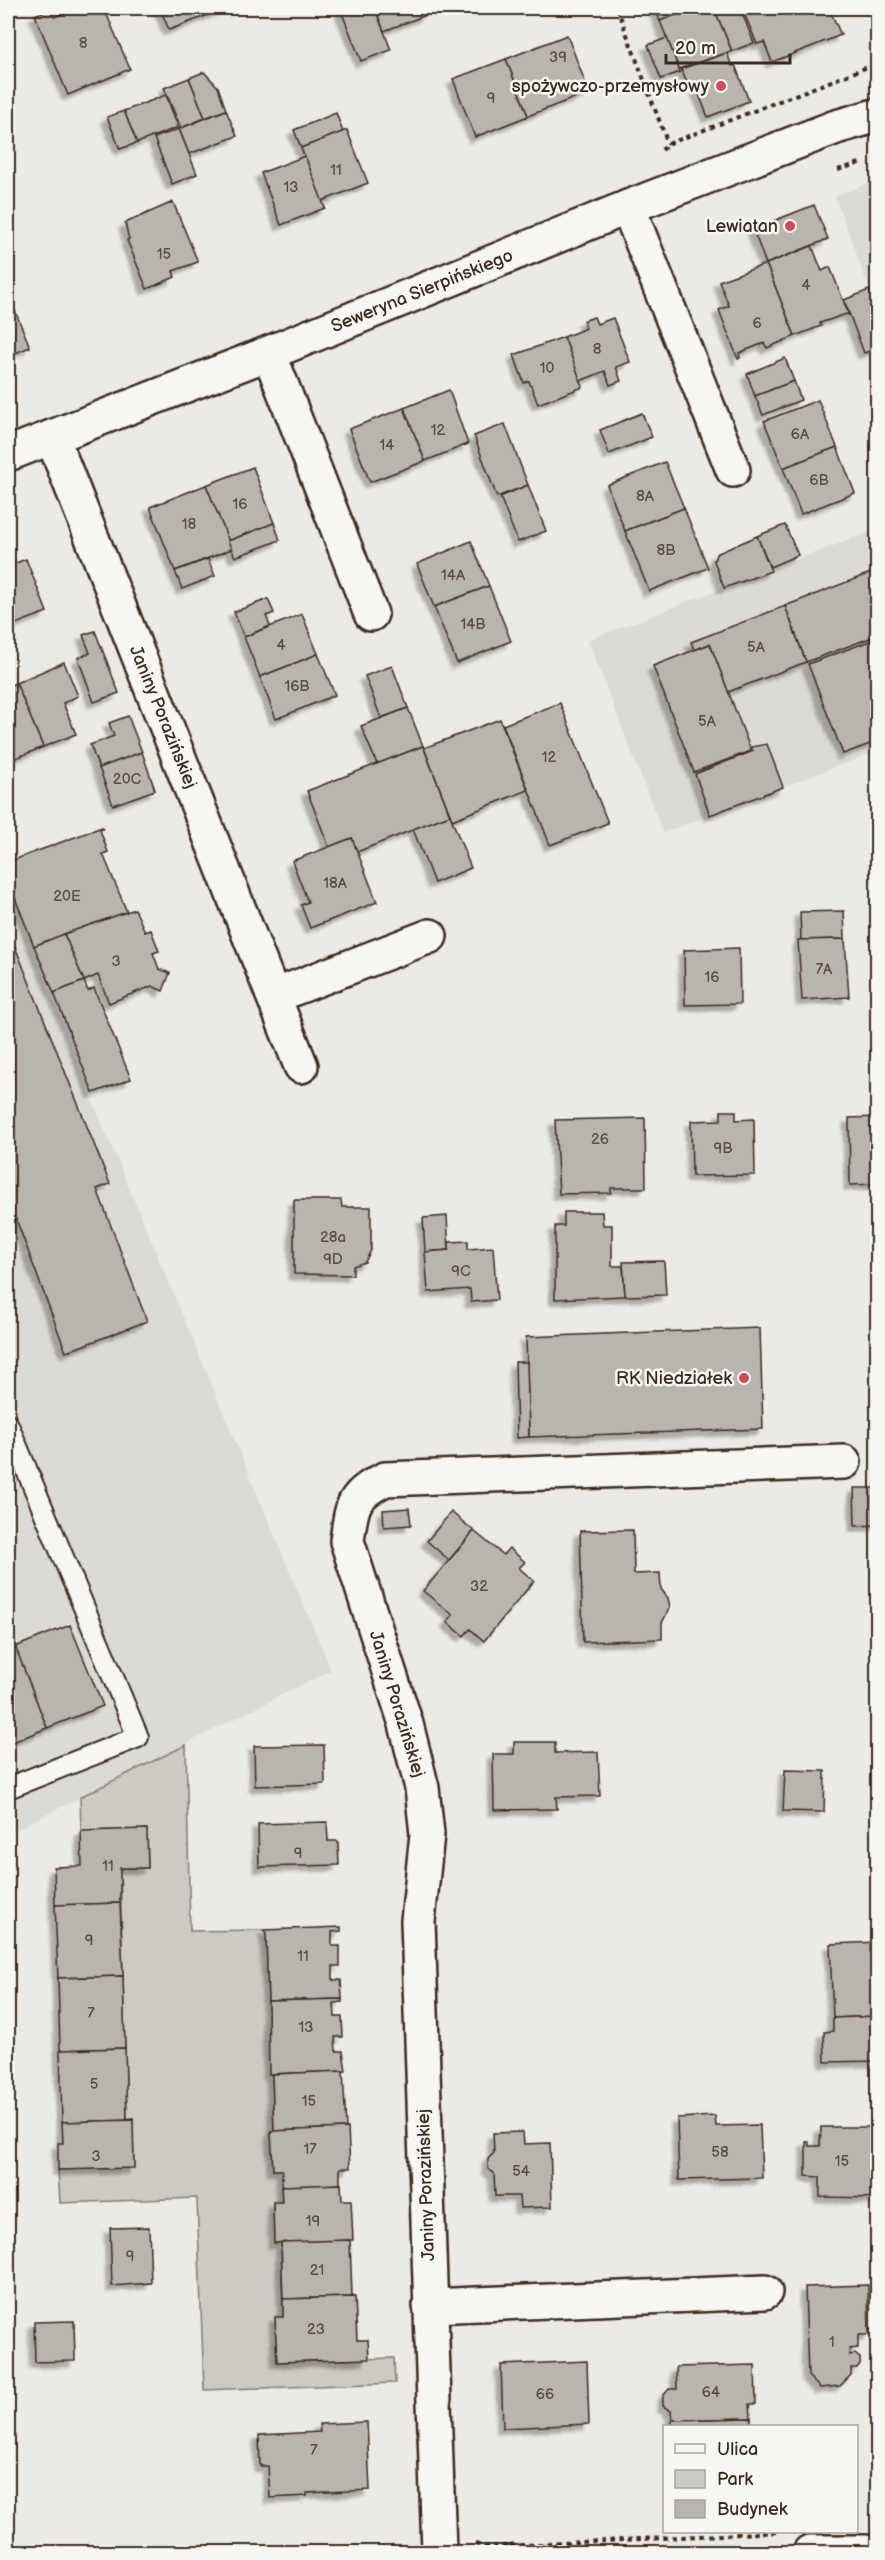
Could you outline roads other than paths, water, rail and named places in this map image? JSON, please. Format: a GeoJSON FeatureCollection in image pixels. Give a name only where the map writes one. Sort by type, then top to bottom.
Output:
{"type":"FeatureCollection","features":[{"type":"Feature","properties":{"kind":"street","name":"Seweryna Sierpińskiego"},"geometry":{"type":"LineString","coordinates":[[836,126],[878,102]]}},
{"type":"Feature","properties":{"kind":"street","name":"Seweryna Sierpińskiego"},"geometry":{"type":"LineString","coordinates":[[8,454],[269,353],[628,207],[836,126],[878,116]]}},
{"type":"Feature","properties":{"kind":"street"},"geometry":{"type":"LineString","coordinates":[[628,207],[733,470]]}},
{"type":"Feature","properties":{"kind":"street"},"geometry":{"type":"LineString","coordinates":[[269,353],[370,614]]}},
{"type":"Feature","properties":{"kind":"street","name":"Janiny Porazińskiej"},"geometry":{"type":"LineString","coordinates":[[52,437],[302,1066]]}},
{"type":"Feature","properties":{"kind":"street"},"geometry":{"type":"LineString","coordinates":[[274,996],[430,936]]}},
{"type":"Feature","properties":{"kind":"street","name":"Janiny Porazińskiej"},"geometry":{"type":"LineString","coordinates":[[424,2550],[437,2512],[418,1921],[426,1834],[423,1799],[406,1724],[347,1541],[351,1511],[364,1490],[385,1479],[844,1462]]}},
{"type":"Feature","properties":{"kind":"street"},"geometry":{"type":"LineString","coordinates":[[430,2306],[765,2292]]}},
{"type":"Feature","properties":{"kind":"street"},"geometry":{"type":"LineString","coordinates":[[810,2553],[866,2553]]}},
{"type":"Feature","properties":{"kind":"lane"},"geometry":{"type":"LineString","coordinates":[[8,1425],[138,1737],[8,1788]]}},
{"type":"Feature","properties":{"kind":"place","name":"spożywczo-przemysłowy"},"geometry":{"type":"Point","coordinates":[721,86]}},
{"type":"Feature","properties":{"kind":"place","name":"Lewiatan"},"geometry":{"type":"Point","coordinates":[790,226]}},
{"type":"Feature","properties":{"kind":"place","name":"RK Niedziałek"},"geometry":{"type":"Point","coordinates":[744,1378]}}]}
